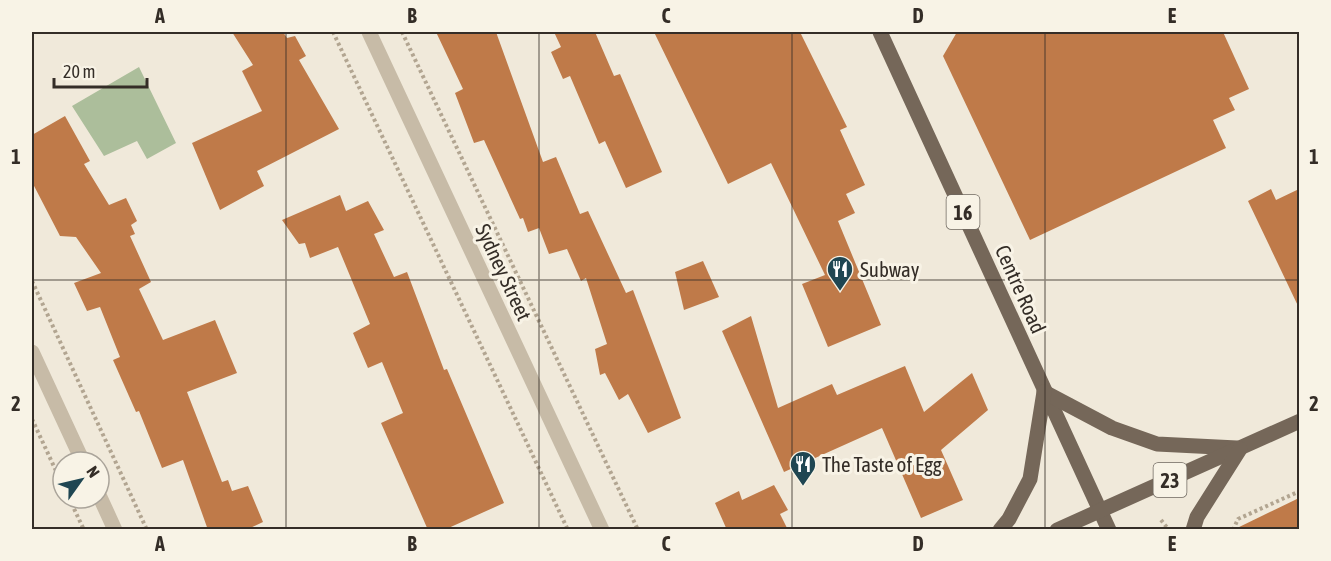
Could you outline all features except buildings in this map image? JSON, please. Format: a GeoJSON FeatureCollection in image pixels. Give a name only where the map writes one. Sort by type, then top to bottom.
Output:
{"type":"FeatureCollection","features":[{"type":"Feature","properties":{"kind":"main road","name":"Centre Road"},"geometry":{"type":"LineString","coordinates":[[880,32],[1109,530]]}},
{"type":"Feature","properties":{"kind":"main road"},"geometry":{"type":"LineString","coordinates":[[1000,530],[1009,519],[1030,479],[1044,392],[1112,428],[1157,444],[1240,449],[1197,517],[1193,530]]}},
{"type":"Feature","properties":{"kind":"main road","name":"23"},"geometry":{"type":"LineString","coordinates":[[1057,530],[1299,421]]}},
{"type":"Feature","properties":{"kind":"street","name":"Sydney Street"},"geometry":{"type":"LineString","coordinates":[[369,32],[602,530]]}},
{"type":"Feature","properties":{"kind":"street"},"geometry":{"type":"LineString","coordinates":[[32,352],[77,450]]}},
{"type":"Feature","properties":{"kind":"street"},"geometry":{"type":"LineString","coordinates":[[106,510],[116,530]]}},
{"type":"Feature","properties":{"kind":"path"},"geometry":{"type":"LineString","coordinates":[[333,32],[568,530]]}},
{"type":"Feature","properties":{"kind":"path"},"geometry":{"type":"LineString","coordinates":[[402,32],[638,530]]}},
{"type":"Feature","properties":{"kind":"path"},"geometry":{"type":"LineString","coordinates":[[32,281],[147,530]]}},
{"type":"Feature","properties":{"kind":"path"},"geometry":{"type":"LineString","coordinates":[[32,419],[51,460]]}},
{"type":"Feature","properties":{"kind":"path"},"geometry":{"type":"LineString","coordinates":[[1233,530],[1239,519],[1299,491]]}},
{"type":"Feature","properties":{"kind":"path"},"geometry":{"type":"LineString","coordinates":[[75,510],[84,530]]}},
{"type":"Feature","properties":{"kind":"path"},"geometry":{"type":"LineString","coordinates":[[1161,520],[1168,530]]}},
{"type":"Feature","properties":{"kind":"green space"},"geometry":{"type":"Polygon","coordinates":[[[139,67],[176,143],[147,159],[137,141],[104,156],[72,106],[139,67]]]}},
{"type":"Feature","properties":{"kind":"place","name":"Subway"},"geometry":{"type":"Point","coordinates":[840,292]}},
{"type":"Feature","properties":{"kind":"place","name":"The Taste of Egg"},"geometry":{"type":"Point","coordinates":[803,487]}}]}
